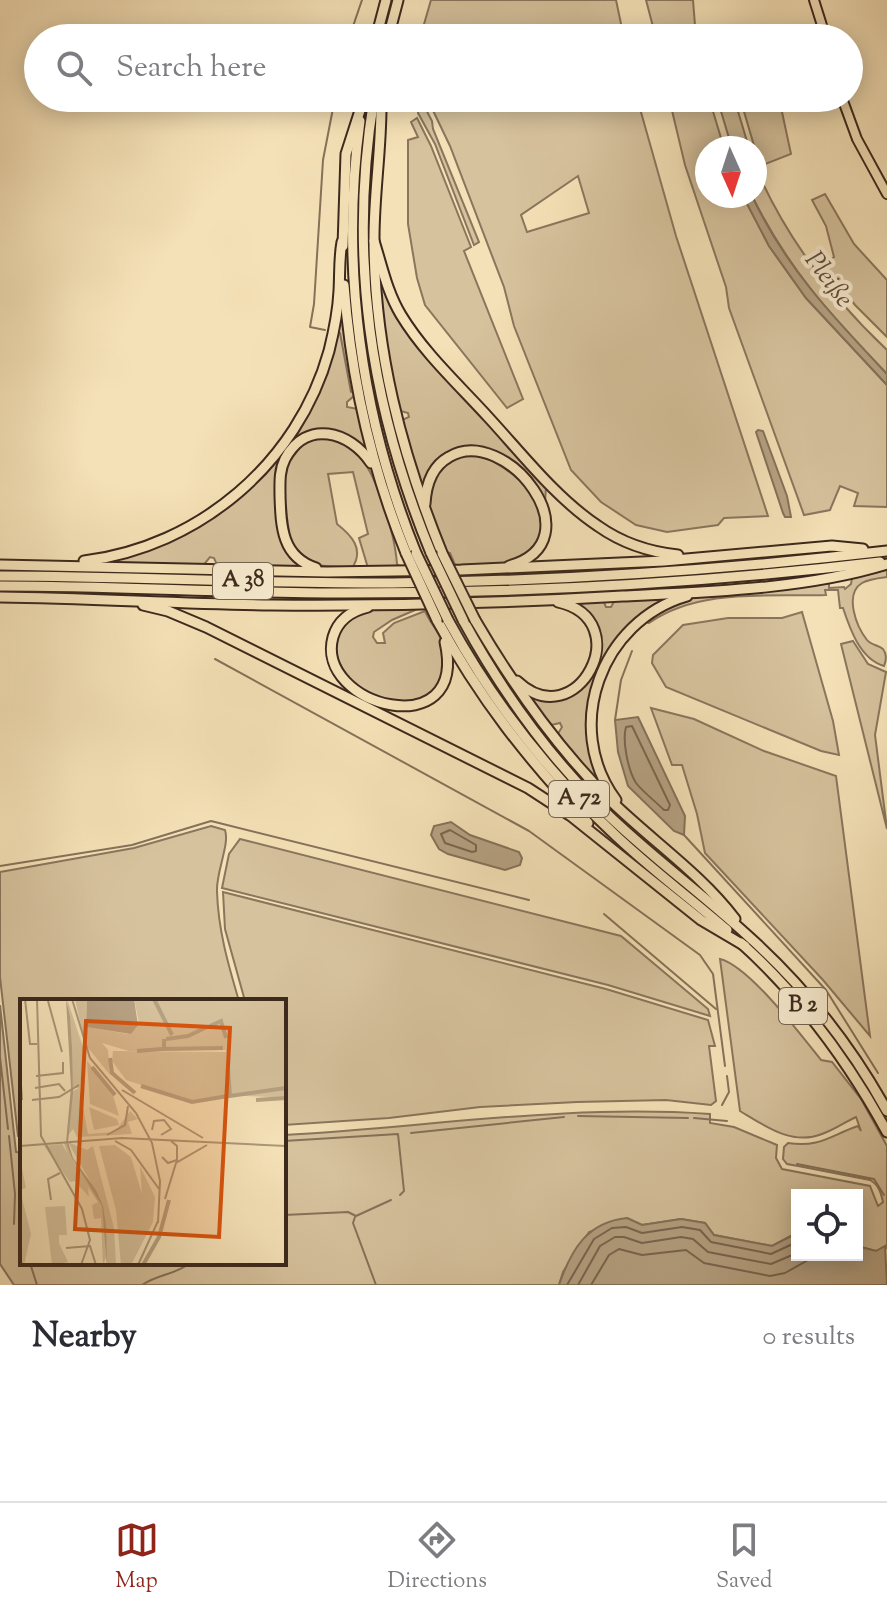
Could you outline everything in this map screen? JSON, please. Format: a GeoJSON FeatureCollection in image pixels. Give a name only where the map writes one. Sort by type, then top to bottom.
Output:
{"type":"FeatureCollection","features":[{"type":"Feature","properties":{"kind":"highway"},"geometry":{"type":"LineString","coordinates":[[380,24],[386,0]]}},
{"type":"Feature","properties":{"kind":"highway"},"geometry":{"type":"LineString","coordinates":[[392,24],[398,0]]}},
{"type":"Feature","properties":{"kind":"highway"},"geometry":{"type":"LineString","coordinates":[[25,565],[93,560],[154,544],[209,515],[257,476],[297,425],[324,366],[336,319],[346,154],[360,112]]}},
{"type":"Feature","properties":{"kind":"highway","name":"A 72"},"geometry":{"type":"LineString","coordinates":[[363,112],[353,204],[358,322],[365,375],[382,451],[411,553],[501,707],[554,772],[626,845],[745,946]]}},
{"type":"Feature","properties":{"kind":"highway","name":"A 72"},"geometry":{"type":"LineString","coordinates":[[373,112],[364,204],[364,276],[369,333],[390,437],[431,553],[463,620],[536,734],[577,782],[635,840],[747,935]]}},
{"type":"Feature","properties":{"kind":"highway"},"geometry":{"type":"LineString","coordinates":[[380,112],[374,241],[378,320],[388,384],[405,454],[442,553],[475,620],[504,669],[572,759],[608,798],[718,897],[747,935]]}},
{"type":"Feature","properties":{"kind":"highway"},"geometry":{"type":"LineString","coordinates":[[374,241],[389,291],[415,335],[571,505],[608,533],[637,546],[676,555],[721,557]]}},
{"type":"Feature","properties":{"kind":"highway"},"geometry":{"type":"LineString","coordinates":[[342,242],[352,359],[377,472],[437,620],[471,680],[510,736],[613,848]]}},
{"type":"Feature","properties":{"kind":"highway"},"geometry":{"type":"LineString","coordinates":[[327,572],[299,560],[282,535],[280,475],[286,459],[307,438],[330,434],[343,436],[359,446],[377,472]]}},
{"type":"Feature","properties":{"kind":"highway"},"geometry":{"type":"LineString","coordinates":[[425,512],[428,481],[447,458],[474,450],[501,460],[539,496],[546,525],[541,542],[531,555],[496,570]]}},
{"type":"Feature","properties":{"kind":"highway"},"geometry":{"type":"LineString","coordinates":[[0,565],[327,572],[496,570],[721,557],[832,546],[883,551]]}},
{"type":"Feature","properties":{"kind":"highway","name":"A 38"},"geometry":{"type":"LineString","coordinates":[[0,576],[301,582],[487,581],[700,569],[883,551]]}},
{"type":"Feature","properties":{"kind":"highway"},"geometry":{"type":"LineString","coordinates":[[0,597],[259,604],[539,600],[817,580],[887,562]]}},
{"type":"Feature","properties":{"kind":"highway","name":"A 38"},"geometry":{"type":"LineString","coordinates":[[0,586],[301,593],[486,591],[701,579],[887,562]]}},
{"type":"Feature","properties":{"kind":"highway"},"geometry":{"type":"LineString","coordinates":[[648,835],[613,797],[599,768],[591,725],[597,683],[611,653],[638,622],[674,600],[720,589]]}},
{"type":"Feature","properties":{"kind":"highway"},"geometry":{"type":"LineString","coordinates":[[88,599],[160,608],[206,627],[516,781],[563,810],[680,905],[745,946]]}},
{"type":"Feature","properties":{"kind":"highway"},"geometry":{"type":"LineString","coordinates":[[504,669],[526,689],[548,696],[573,690],[587,678],[593,667],[597,643],[588,620],[569,605],[539,600]]}},
{"type":"Feature","properties":{"kind":"highway"},"geometry":{"type":"LineString","coordinates":[[391,604],[363,608],[347,615],[336,629],[331,646],[333,663],[342,678],[378,702],[392,707],[410,707],[422,703],[436,692],[443,682],[448,664],[443,632]]}},
{"type":"Feature","properties":{"kind":"highway","name":"B 2"},"geometry":{"type":"LineString","coordinates":[[747,935],[780,966],[830,1023],[854,1055],[887,1111]]}},
{"type":"Feature","properties":{"kind":"highway","name":"B 2"},"geometry":{"type":"LineString","coordinates":[[745,946],[789,991],[834,1046],[862,1086],[887,1132]]}},
{"type":"Feature","properties":{"kind":"main road"},"geometry":{"type":"LineString","coordinates":[[814,0],[822,24]]}},
{"type":"Feature","properties":{"kind":"main road"},"geometry":{"type":"LineString","coordinates":[[847,112],[857,139],[887,194]]}},
{"type":"Feature","properties":{"kind":"shaded area"},"geometry":{"type":"Polygon","coordinates":[[[431,0],[616,0],[621,24],[424,24],[431,0]]]}},
{"type":"Feature","properties":{"kind":"shaded area"},"geometry":{"type":"Polygon","coordinates":[[[646,0],[693,0],[695,24],[652,24],[646,0]]]}},
{"type":"Feature","properties":{"kind":"shaded area"},"geometry":{"type":"Polygon","coordinates":[[[427,112],[432,121],[479,242],[474,245],[435,144],[418,113],[427,112]]]}},
{"type":"Feature","properties":{"kind":"shaded area"},"geometry":{"type":"Polygon","coordinates":[[[434,112],[641,112],[676,236],[768,516],[724,518],[718,525],[667,532],[636,525],[601,502],[571,470],[514,326],[504,287],[450,146],[434,112]],[[578,176],[521,215],[527,232],[589,213],[578,176]]]}},
{"type":"Feature","properties":{"kind":"shaded area"},"geometry":{"type":"Polygon","coordinates":[[[672,112],[713,112],[720,136],[695,136],[695,195],[672,112]]]}},
{"type":"Feature","properties":{"kind":"shaded area"},"geometry":{"type":"Polygon","coordinates":[[[721,112],[738,112],[745,136],[728,136],[721,112]]]}},
{"type":"Feature","properties":{"kind":"shaded area"},"geometry":{"type":"Polygon","coordinates":[[[744,112],[782,112],[791,154],[767,163],[767,136],[751,136],[744,112]]]}},
{"type":"Feature","properties":{"kind":"shaded area"},"geometry":{"type":"Polygon","coordinates":[[[417,118],[471,247],[464,251],[523,399],[507,408],[425,305],[408,224],[408,140],[418,137],[411,122],[417,118]]]}},
{"type":"Feature","properties":{"kind":"shaded area"},"geometry":{"type":"Polygon","coordinates":[[[767,192],[812,265],[847,309],[887,350],[887,374],[829,312],[758,208],[767,208],[767,192]]]}},
{"type":"Feature","properties":{"kind":"shaded area"},"geometry":{"type":"Polygon","coordinates":[[[825,194],[854,244],[887,280],[887,337],[855,305],[822,264],[834,257],[826,226],[812,200],[825,194]]]}},
{"type":"Feature","properties":{"kind":"shaded area"},"geometry":{"type":"Polygon","coordinates":[[[699,208],[749,208],[769,246],[806,298],[887,385],[887,507],[854,506],[858,493],[840,486],[830,510],[804,515],[729,308],[726,287],[699,208]]]}},
{"type":"Feature","properties":{"kind":"shaded area"},"geometry":{"type":"Polygon","coordinates":[[[379,278],[392,308],[412,338],[546,487],[545,502],[534,488],[491,451],[467,446],[446,454],[438,462],[430,471],[421,492],[402,420],[409,417],[408,413],[397,410],[388,369],[379,278]]]}},
{"type":"Feature","properties":{"kind":"shaded area"},"geometry":{"type":"Polygon","coordinates":[[[341,310],[355,395],[347,402],[347,407],[358,409],[368,451],[346,436],[328,433],[286,452],[279,499],[280,530],[292,557],[305,568],[218,567],[214,558],[210,557],[201,568],[103,564],[184,534],[220,512],[270,469],[292,437],[341,310]]]}},
{"type":"Feature","properties":{"kind":"shaded area"},"geometry":{"type":"Polygon","coordinates":[[[322,437],[340,439],[363,460],[387,515],[397,564],[402,568],[368,568],[359,538],[368,534],[353,472],[328,474],[337,524],[357,549],[352,568],[313,565],[301,558],[287,541],[282,493],[286,465],[303,444],[322,437]]]}},
{"type":"Feature","properties":{"kind":"shaded area"},"geometry":{"type":"Polygon","coordinates":[[[481,455],[505,469],[529,490],[542,515],[542,529],[533,547],[514,561],[494,566],[456,567],[450,553],[446,553],[429,509],[428,492],[440,467],[461,456],[481,455]]]}},
{"type":"Feature","properties":{"kind":"shaded area"},"geometry":{"type":"Polygon","coordinates":[[[887,570],[887,577],[862,583],[853,602],[863,634],[869,642],[884,651],[884,666],[868,657],[857,642],[843,608],[840,608],[838,590],[825,590],[826,595],[712,599],[669,612],[649,623],[644,621],[695,597],[829,582],[829,588],[845,589],[852,578],[887,570]]]}},
{"type":"Feature","properties":{"kind":"shaded area"},"geometry":{"type":"Polygon","coordinates":[[[683,593],[619,638],[590,704],[604,789],[556,737],[562,727],[560,723],[547,726],[522,691],[540,696],[569,690],[585,683],[595,672],[600,645],[570,603],[603,600],[606,607],[611,607],[616,598],[683,593]]]}},
{"type":"Feature","properties":{"kind":"shaded area"},"geometry":{"type":"Polygon","coordinates":[[[422,607],[392,620],[374,632],[373,637],[377,643],[385,643],[383,633],[394,623],[425,611],[443,647],[444,663],[438,683],[426,696],[410,702],[392,702],[357,686],[344,672],[337,656],[337,638],[342,626],[350,618],[372,609],[422,607]]]}},
{"type":"Feature","properties":{"kind":"shaded area"},"geometry":{"type":"Polygon","coordinates":[[[802,612],[833,721],[839,755],[821,751],[666,687],[652,663],[653,655],[683,625],[728,618],[782,618],[802,612]]]}},
{"type":"Feature","properties":{"kind":"shaded area"},"geometry":{"type":"Polygon","coordinates":[[[853,641],[868,664],[886,672],[875,735],[887,829],[841,644],[853,641]]]}},
{"type":"Feature","properties":{"kind":"shaded area"},"geometry":{"type":"Polygon","coordinates":[[[651,708],[694,719],[764,751],[836,776],[870,1036],[823,980],[705,853],[682,765],[672,765],[651,708]]]}},
{"type":"Feature","properties":{"kind":"shaded area"},"geometry":{"type":"Polygon","coordinates":[[[211,826],[225,830],[217,883],[219,919],[238,999],[20,999],[18,1136],[0,977],[0,872],[134,848],[211,826]]]}},
{"type":"Feature","properties":{"kind":"shaded area"},"geometry":{"type":"Polygon","coordinates":[[[240,839],[621,936],[708,1009],[710,1016],[608,985],[222,888],[229,854],[240,839]]]}},
{"type":"Feature","properties":{"kind":"shaded area"},"geometry":{"type":"Polygon","coordinates":[[[223,892],[606,989],[708,1020],[715,1046],[709,1046],[716,1101],[711,1105],[666,1100],[480,1107],[389,1118],[286,1125],[286,999],[244,999],[225,929],[223,892]]]}},
{"type":"Feature","properties":{"kind":"shaded area"},"geometry":{"type":"Polygon","coordinates":[[[720,959],[732,964],[759,987],[821,1060],[832,1062],[861,1099],[887,1146],[887,1248],[876,1251],[863,1248],[863,1189],[791,1189],[791,1236],[772,1246],[714,1235],[705,1223],[681,1219],[642,1225],[627,1218],[589,1232],[563,1272],[559,1285],[14,1285],[0,1264],[0,1005],[16,1152],[20,1153],[20,1265],[286,1265],[286,1135],[550,1114],[710,1114],[710,1123],[734,1127],[777,1145],[776,1158],[782,1169],[870,1186],[878,1206],[883,1202],[878,1187],[870,1180],[787,1164],[783,1159],[784,1147],[788,1143],[809,1144],[858,1126],[861,1131],[856,1117],[822,1134],[800,1138],[779,1133],[740,1111],[720,959]]]}},
{"type":"Feature","properties":{"kind":"water"},"geometry":{"type":"Polygon","coordinates":[[[749,208],[758,208],[795,269],[887,374],[887,385],[806,298],[769,246],[749,208]]]}},
{"type":"Feature","properties":{"kind":"water"},"geometry":{"type":"Polygon","coordinates":[[[763,431],[787,496],[791,517],[785,517],[783,513],[756,432],[763,431]]]}},
{"type":"Feature","properties":{"kind":"water"},"geometry":{"type":"Polygon","coordinates":[[[638,717],[685,816],[684,835],[674,831],[628,786],[618,752],[615,720],[638,717]]]}},
{"type":"Feature","properties":{"kind":"water"},"geometry":{"type":"Polygon","coordinates":[[[451,822],[470,835],[519,852],[522,858],[520,865],[505,870],[439,849],[431,835],[434,826],[451,822]]]}},
{"type":"Feature","properties":{"kind":"water"},"geometry":{"type":"Polygon","coordinates":[[[627,1218],[642,1225],[681,1219],[705,1223],[714,1235],[772,1246],[791,1236],[791,1261],[863,1261],[863,1248],[876,1251],[885,1246],[887,1285],[559,1285],[569,1260],[582,1240],[601,1225],[627,1218]]]}},
{"type":"Feature","properties":{"kind":"waterway"},"geometry":{"type":"LineString","coordinates":[[354,24],[362,0]]}},
{"type":"Feature","properties":{"kind":"waterway"},"geometry":{"type":"LineString","coordinates":[[325,330],[310,327],[323,160],[332,112]]}},
{"type":"Feature","properties":{"kind":"waterway"},"geometry":{"type":"LineString","coordinates":[[340,333],[351,392]]}},
{"type":"Feature","properties":{"kind":"waterway"},"geometry":{"type":"LineString","coordinates":[[615,720],[621,680],[632,651]]}},
{"type":"Feature","properties":{"kind":"waterway"},"geometry":{"type":"LineString","coordinates":[[215,659],[529,831],[700,955],[713,974],[725,1066]]}},
{"type":"Feature","properties":{"kind":"waterway"},"geometry":{"type":"LineString","coordinates":[[0,866],[132,845],[211,821],[529,900]]}},
{"type":"Feature","properties":{"kind":"waterway"},"geometry":{"type":"LineString","coordinates":[[684,835],[826,990],[878,1073]]}},
{"type":"Feature","properties":{"kind":"waterway"},"geometry":{"type":"LineString","coordinates":[[604,914],[716,1009]]}},
{"type":"Feature","properties":{"kind":"waterway"},"geometry":{"type":"LineString","coordinates":[[0,1057],[8,1129]]}},
{"type":"Feature","properties":{"kind":"waterway"},"geometry":{"type":"LineString","coordinates":[[722,1105],[729,1092],[727,1076]]}},
{"type":"Feature","properties":{"kind":"waterway"},"geometry":{"type":"LineString","coordinates":[[578,1116],[688,1118]]}},
{"type":"Feature","properties":{"kind":"waterway"},"geometry":{"type":"LineString","coordinates":[[411,1133],[564,1117]]}},
{"type":"Feature","properties":{"kind":"waterway"},"geometry":{"type":"LineString","coordinates":[[694,1118],[727,1121]]}},
{"type":"Feature","properties":{"kind":"waterway"},"geometry":{"type":"LineString","coordinates":[[286,1141],[398,1134],[404,1191],[400,1195]]}},
{"type":"Feature","properties":{"kind":"waterway"},"geometry":{"type":"LineString","coordinates":[[9,1136],[15,1194],[14,1224]]}},
{"type":"Feature","properties":{"kind":"waterway"},"geometry":{"type":"LineString","coordinates":[[797,1164],[874,1179],[884,1195]]}},
{"type":"Feature","properties":{"kind":"waterway"},"geometry":{"type":"LineString","coordinates":[[286,1215],[348,1212],[356,1216],[391,1200]]}},
{"type":"Feature","properties":{"kind":"waterway"},"geometry":{"type":"LineString","coordinates":[[355,1217],[353,1223],[376,1285]]}},
{"type":"Feature","properties":{"kind":"waterway"},"geometry":{"type":"LineString","coordinates":[[31,1265],[37,1285]]}},
{"type":"Feature","properties":{"kind":"waterway"},"geometry":{"type":"LineString","coordinates":[[142,1285],[187,1265]]}},
{"type":"Feature","properties":{"kind":"water label","name":"Pleiße"},"geometry":{"type":"Point","coordinates":[828,280]}}]}
